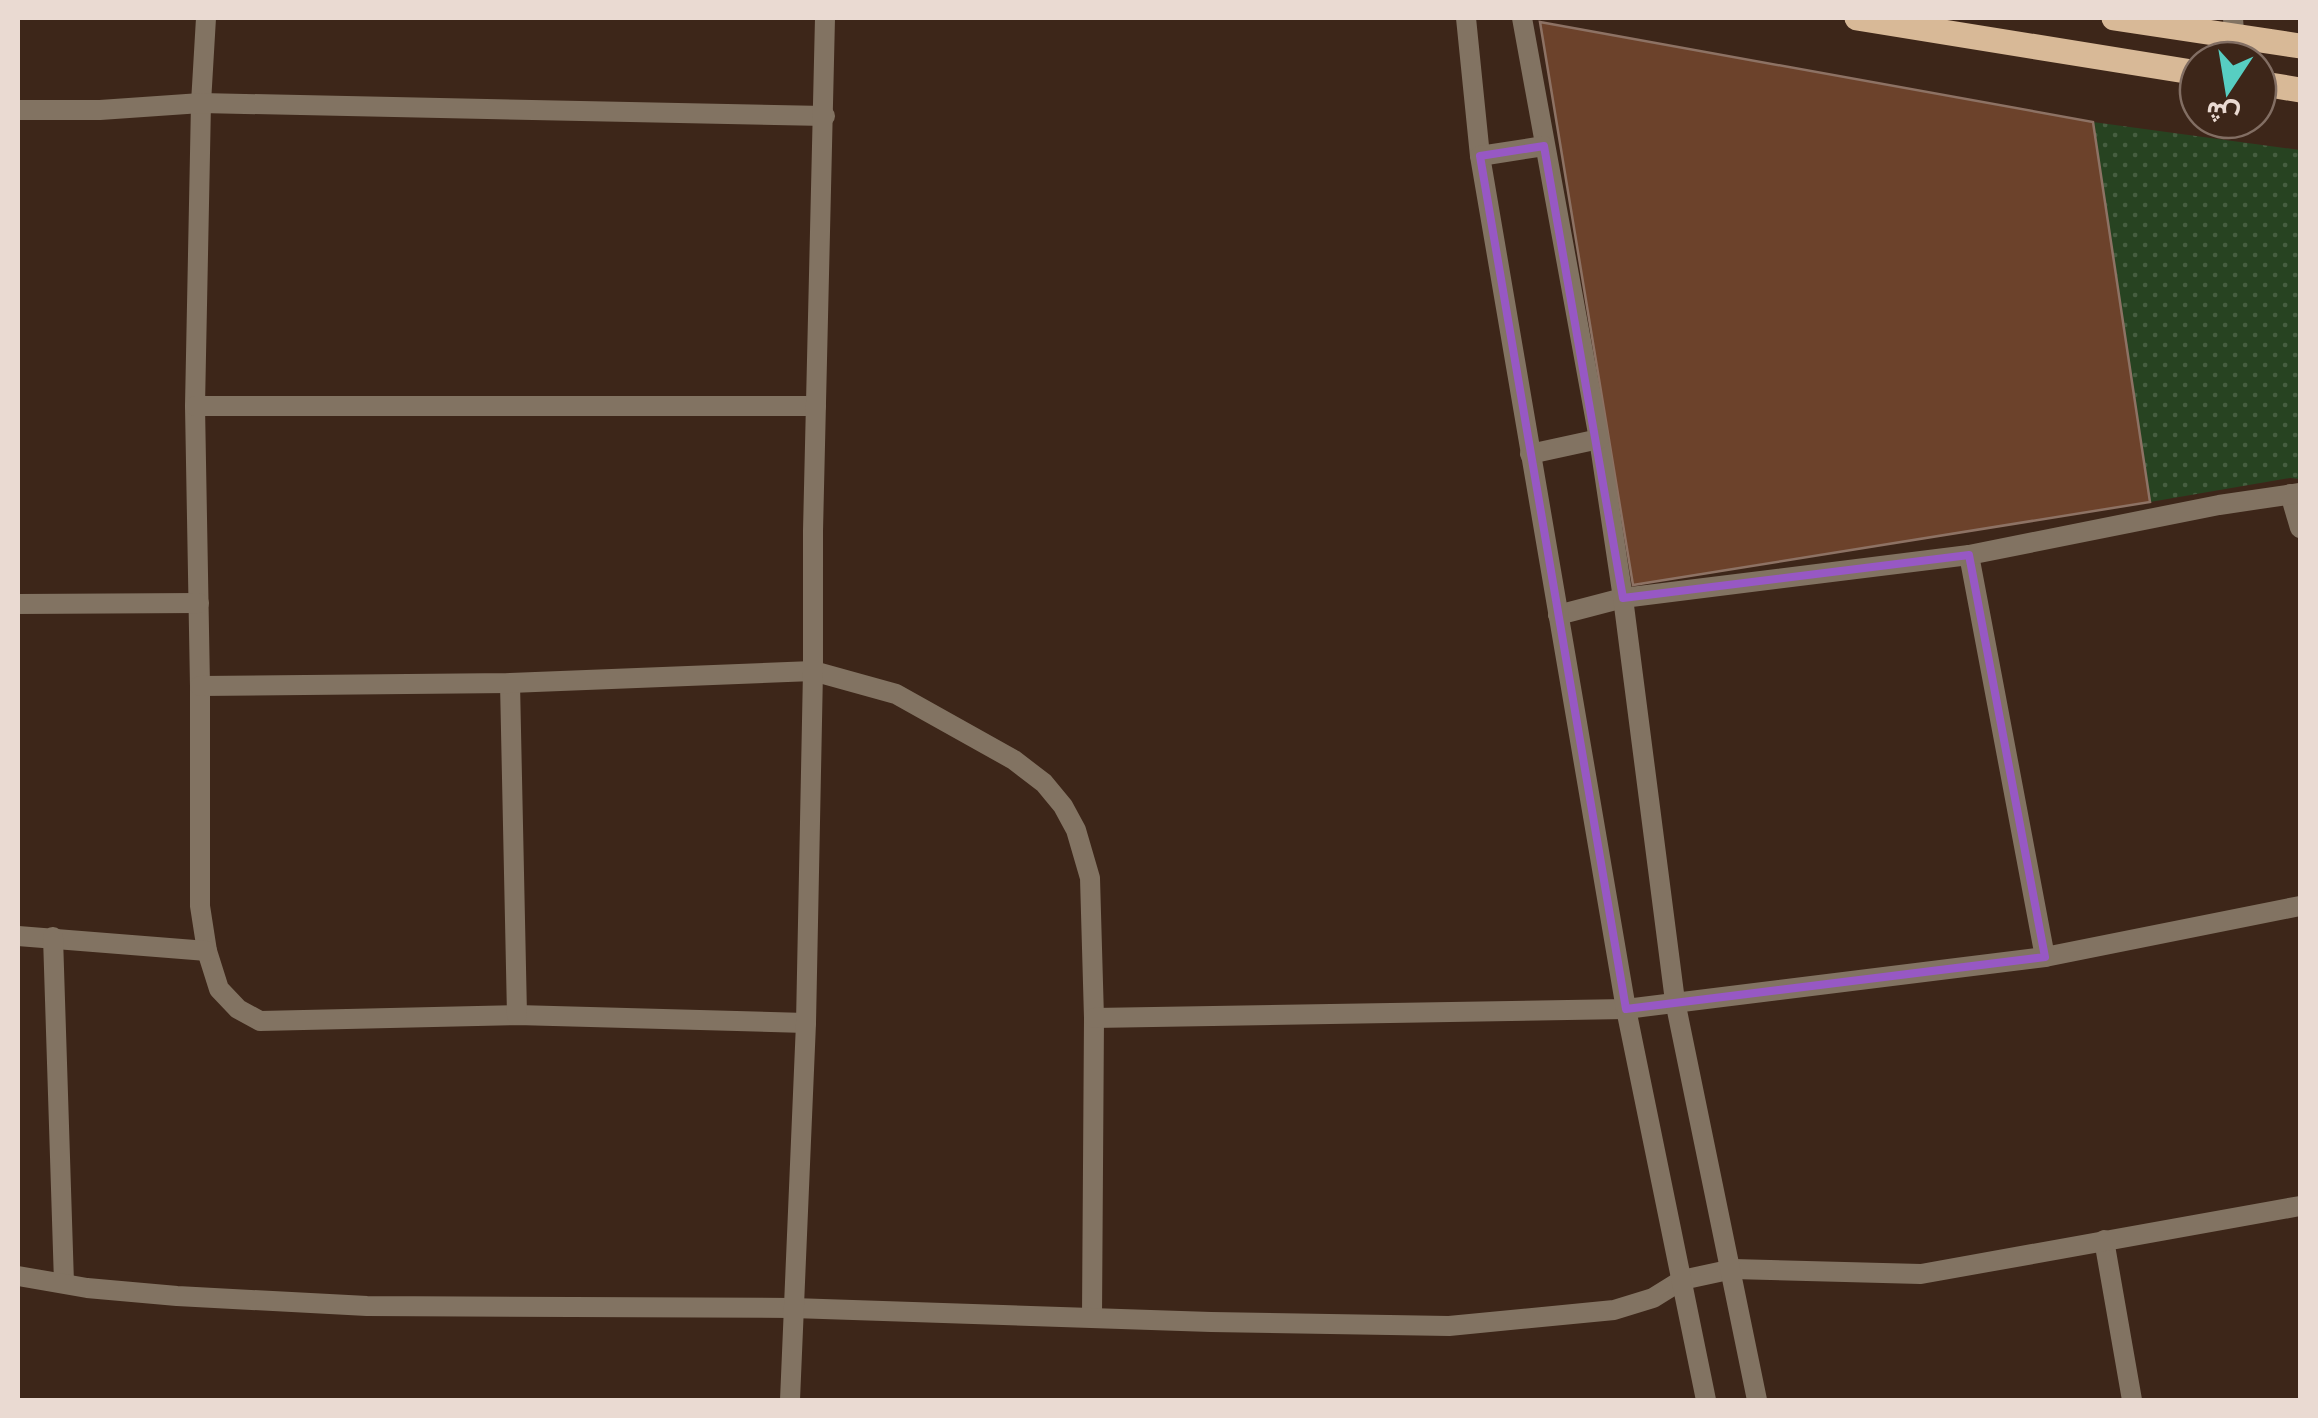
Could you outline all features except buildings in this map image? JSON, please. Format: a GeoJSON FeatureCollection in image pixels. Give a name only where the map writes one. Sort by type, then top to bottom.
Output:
{"type":"FeatureCollection","features":[{"type":"Feature","properties":{"kind":"main road"},"geometry":{"type":"LineString","coordinates":[[1857,18],[1996,29],[2178,70]]}},
{"type":"Feature","properties":{"kind":"main road"},"geometry":{"type":"LineString","coordinates":[[2114,18],[2300,46]]}},
{"type":"Feature","properties":{"kind":"street"},"geometry":{"type":"LineString","coordinates":[[206,18],[200,103],[195,406],[200,906],[207,952],[219,989],[238,1009],[260,1021],[517,1015],[806,1023]]}},
{"type":"Feature","properties":{"kind":"street"},"geometry":{"type":"LineString","coordinates":[[790,1400],[806,1023],[826,18]]}},
{"type":"Feature","properties":{"kind":"street"},"geometry":{"type":"LineString","coordinates":[[1466,18],[1480,156],[1626,1009],[1706,1400]]}},
{"type":"Feature","properties":{"kind":"street"},"geometry":{"type":"LineString","coordinates":[[1522,18],[1623,598],[1675,1001],[1757,1400]]}},
{"type":"Feature","properties":{"kind":"street"},"geometry":{"type":"LineString","coordinates":[[18,110],[100,110],[200,103],[825,116]]}},
{"type":"Feature","properties":{"kind":"street"},"geometry":{"type":"LineString","coordinates":[[1480,156],[1544,146]]}},
{"type":"Feature","properties":{"kind":"street"},"geometry":{"type":"LineString","coordinates":[[195,406],[816,406]]}},
{"type":"Feature","properties":{"kind":"street"},"geometry":{"type":"LineString","coordinates":[[1530,454],[1598,439]]}},
{"type":"Feature","properties":{"kind":"street"},"geometry":{"type":"LineString","coordinates":[[1558,615],[1623,598],[1969,555],[2295,493],[2300,528]]}},
{"type":"Feature","properties":{"kind":"street"},"geometry":{"type":"LineString","coordinates":[[1969,555],[2045,956]]}},
{"type":"Feature","properties":{"kind":"street"},"geometry":{"type":"LineString","coordinates":[[18,604],[199,602]]}},
{"type":"Feature","properties":{"kind":"street"},"geometry":{"type":"LineString","coordinates":[[200,686],[510,683],[813,671],[896,694],[1014,760],[1044,783],[1076,830],[1090,878],[1094,1018],[1092,1316]]}},
{"type":"Feature","properties":{"kind":"street"},"geometry":{"type":"LineString","coordinates":[[510,683],[517,1015]]}},
{"type":"Feature","properties":{"kind":"street"},"geometry":{"type":"LineString","coordinates":[[1094,1018],[1626,1009],[2045,956],[2300,906]]}},
{"type":"Feature","properties":{"kind":"street"},"geometry":{"type":"LineString","coordinates":[[18,936],[207,952]]}},
{"type":"Feature","properties":{"kind":"street"},"geometry":{"type":"LineString","coordinates":[[53,937],[64,1283]]}},
{"type":"Feature","properties":{"kind":"street"},"geometry":{"type":"LineString","coordinates":[[18,1276],[176,1296],[367,1306],[793,1308],[1449,1326],[1614,1310],[1653,1298],[1682,1280],[1732,1269],[1921,1274],[2300,1206]]}},
{"type":"Feature","properties":{"kind":"street"},"geometry":{"type":"LineString","coordinates":[[2104,1240],[2132,1400]]}},
{"type":"Feature","properties":{"kind":"highlighted area"},"geometry":{"type":"Polygon","coordinates":[[[1544,146],[1623,598],[1969,555],[2045,957],[1626,1009],[1480,156],[1544,146]]]}},
{"type":"Feature","properties":{"kind":"green space"},"geometry":{"type":"Polygon","coordinates":[[[2093,122],[2178,133],[2178,140],[2226,140],[2300,150],[2300,479],[2150,502],[2093,122]]]}}]}
